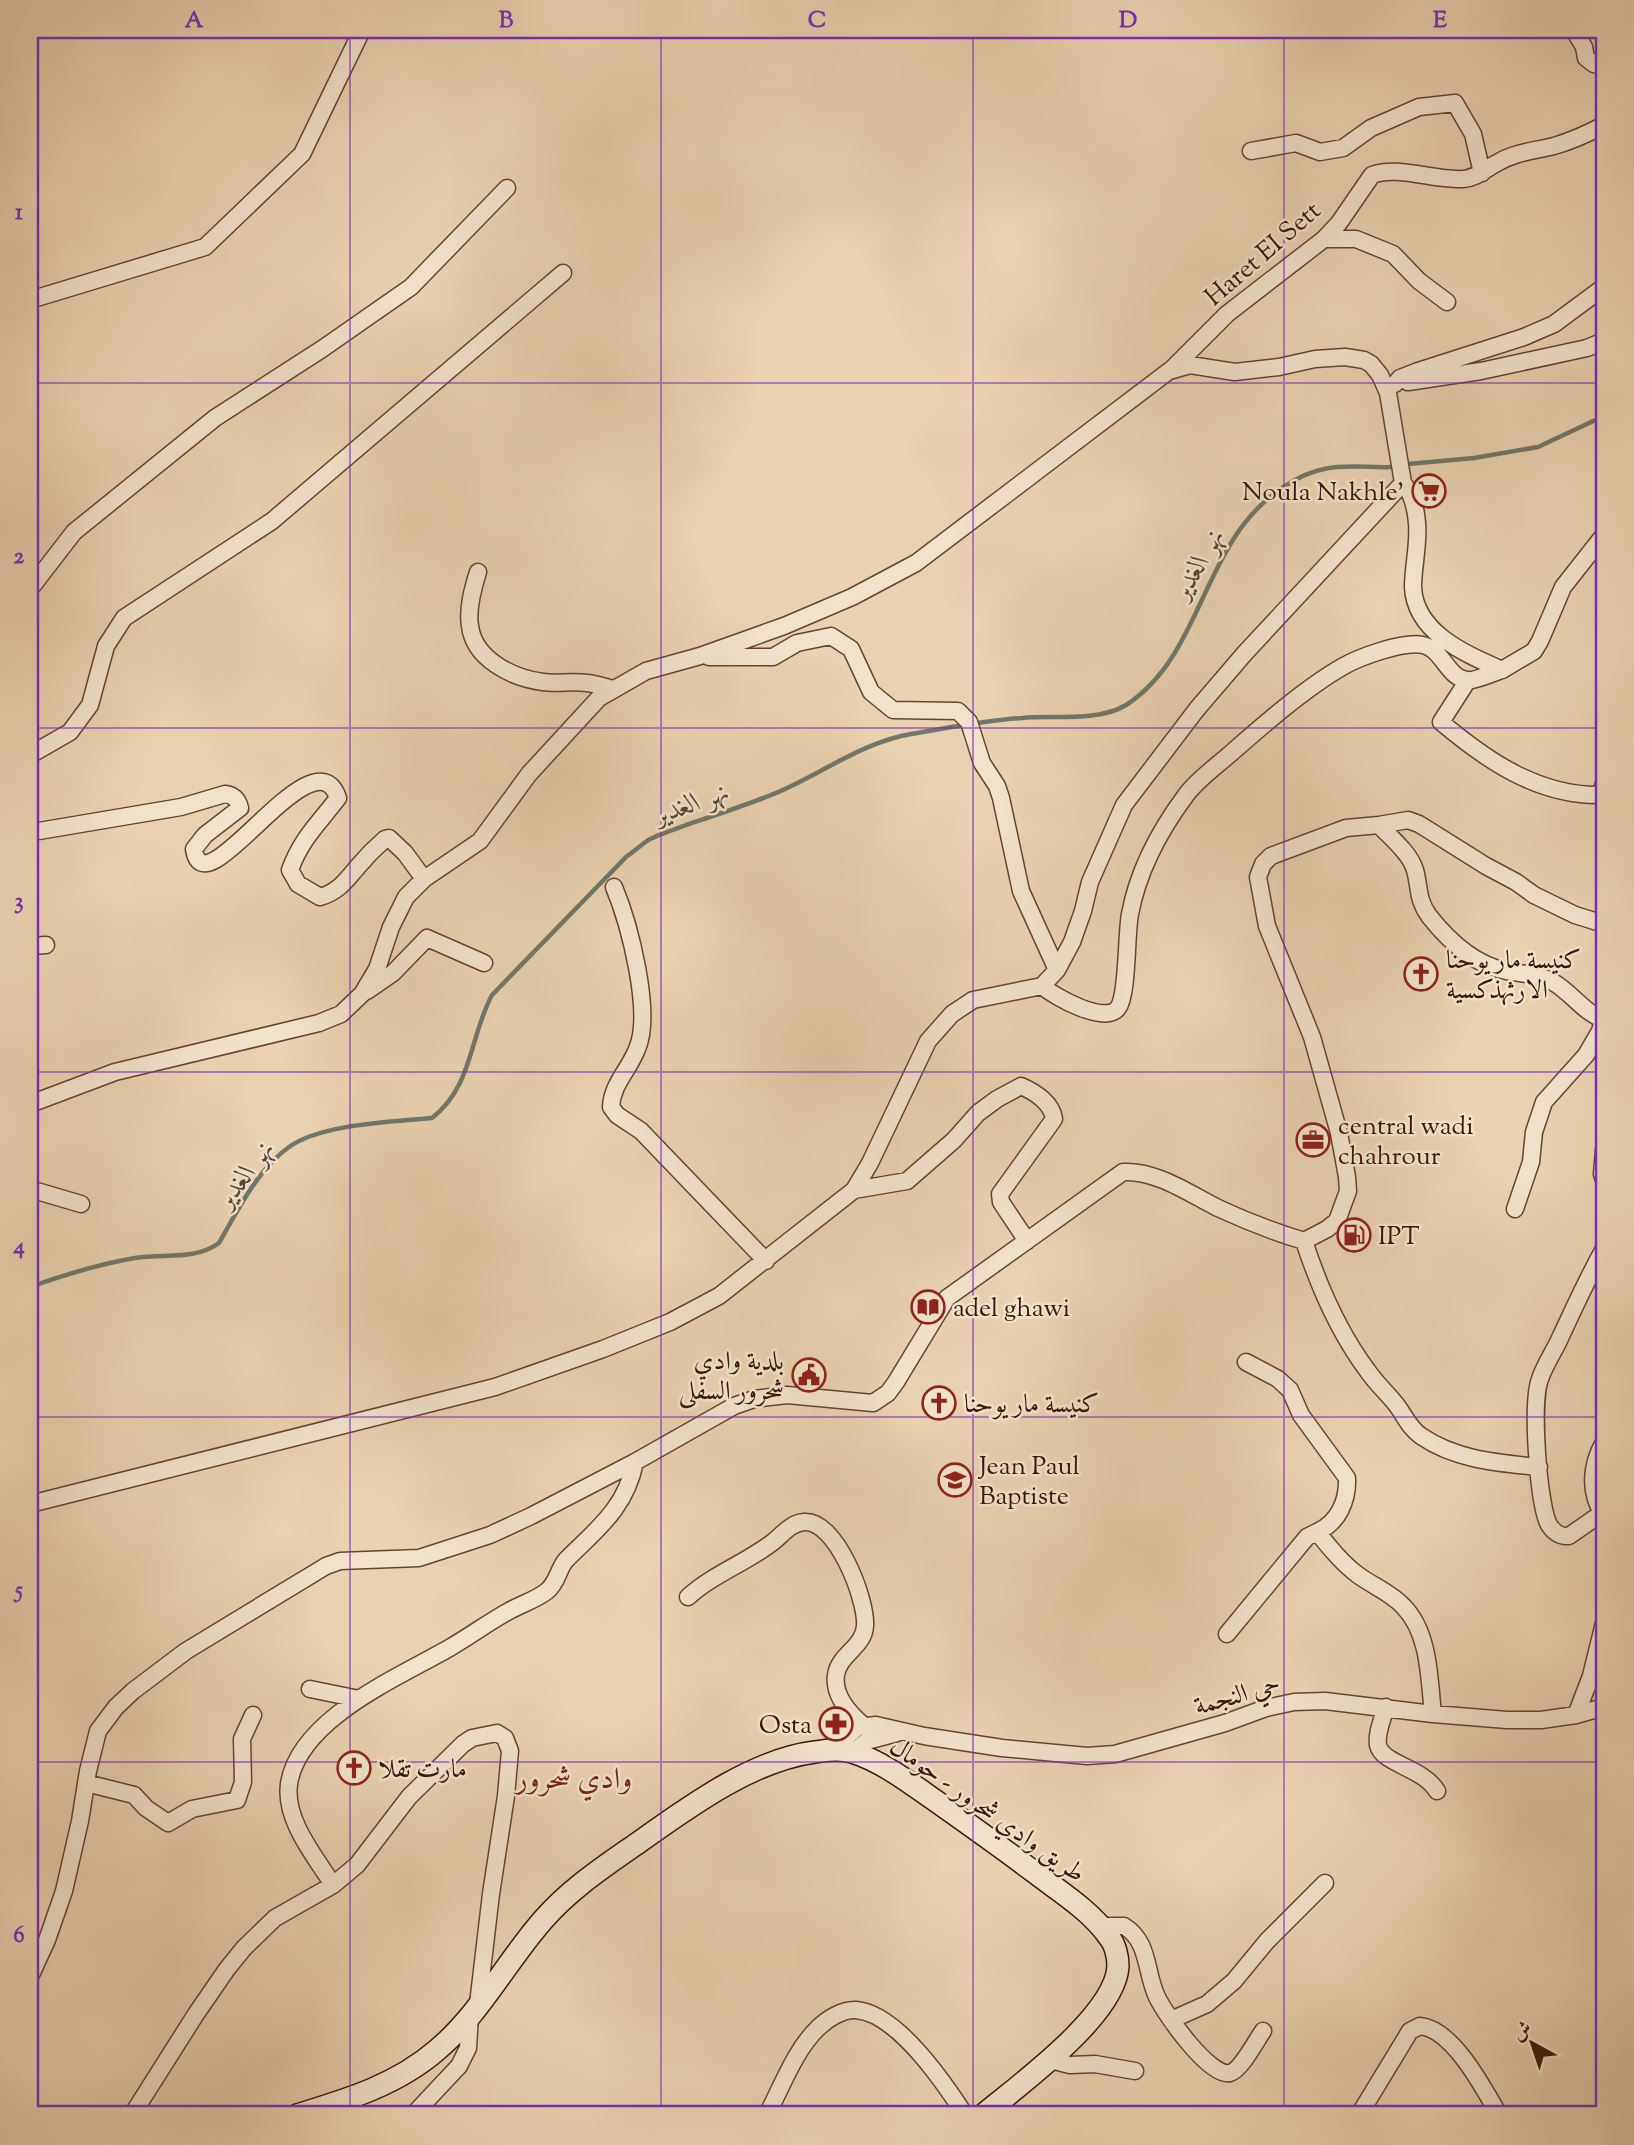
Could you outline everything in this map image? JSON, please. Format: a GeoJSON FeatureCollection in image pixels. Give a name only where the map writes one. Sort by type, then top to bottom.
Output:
{"type":"FeatureCollection","features":[{"type":"Feature","properties":{"kind":"main road","name":"طريق وادي شحرور - حومال"},"geometry":{"type":"LineString","coordinates":[[846,1751],[906,1780],[970,1824],[1092,1917],[1111,1939],[1116,1951],[1116,1981],[1099,2008],[1050,2060],[982,2115]]}},
{"type":"Feature","properties":{"kind":"main road"},"geometry":{"type":"LineString","coordinates":[[297,2115],[366,2093],[402,2075],[437,2050],[474,2010],[544,1919],[581,1883],[670,1821],[758,1768],[789,1757],[815,1752],[846,1751]]}},
{"type":"Feature","properties":{"kind":"street"},"geometry":{"type":"LineString","coordinates":[[30,300],[205,247],[302,154],[362,30]]}},
{"type":"Feature","properties":{"kind":"street"},"geometry":{"type":"LineString","coordinates":[[1574,30],[1584,47],[1586,58],[1594,64],[1604,66]]}},
{"type":"Feature","properties":{"kind":"street"},"geometry":{"type":"LineString","coordinates":[[1251,151],[1297,143],[1320,152],[1343,148],[1371,128],[1419,107],[1455,103],[1474,134],[1482,173],[1511,156],[1553,146],[1604,125]]}},
{"type":"Feature","properties":{"kind":"street","name":"Haret EI Sett"},"geometry":{"type":"LineString","coordinates":[[700,656],[818,612],[916,563],[1169,371],[1227,314],[1324,239],[1339,223],[1371,175],[1396,172],[1441,179],[1466,179],[1482,173]]}},
{"type":"Feature","properties":{"kind":"street"},"geometry":{"type":"LineString","coordinates":[[30,589],[74,532],[215,418],[411,287],[507,188]]}},
{"type":"Feature","properties":{"kind":"street"},"geometry":{"type":"LineString","coordinates":[[1324,239],[1356,239],[1393,254],[1419,281],[1447,302]]}},
{"type":"Feature","properties":{"kind":"street"},"geometry":{"type":"LineString","coordinates":[[30,755],[69,732],[90,705],[106,646],[124,618],[272,521],[563,273]]}},
{"type":"Feature","properties":{"kind":"street"},"geometry":{"type":"LineString","coordinates":[[1390,385],[1418,371],[1501,345],[1554,324],[1604,286]]}},
{"type":"Feature","properties":{"kind":"street"},"geometry":{"type":"LineString","coordinates":[[1390,385],[1481,372],[1587,348],[1604,341]]}},
{"type":"Feature","properties":{"kind":"street"},"geometry":{"type":"LineString","coordinates":[[1169,371],[1190,365],[1235,372],[1345,357],[1357,358],[1371,364],[1390,385],[1403,483],[1409,491],[1416,513],[1418,545],[1413,586],[1415,604],[1432,630],[1479,660],[1502,670]]}},
{"type":"Feature","properties":{"kind":"street"},"geometry":{"type":"LineString","coordinates":[[30,1504],[495,1387],[670,1322],[719,1296],[854,1190],[870,1163],[928,1041],[953,1014],[973,1000],[1042,986],[1057,970],[1072,942],[1090,882],[1124,806],[1196,709],[1403,483]]}},
{"type":"Feature","properties":{"kind":"street"},"geometry":{"type":"LineString","coordinates":[[1042,986],[1060,999],[1100,1013],[1107,1014],[1118,1009],[1124,995],[1130,914],[1139,877],[1151,851],[1187,793],[1268,721],[1340,668],[1373,654],[1412,644],[1425,645],[1438,653],[1452,673],[1468,680],[1502,670],[1534,651],[1563,587],[1604,535]]}},
{"type":"Feature","properties":{"kind":"street"},"geometry":{"type":"LineString","coordinates":[[478,572],[469,618],[470,629],[473,639],[494,664],[522,678],[551,682],[585,682],[613,689]]}},
{"type":"Feature","properties":{"kind":"street"},"geometry":{"type":"LineString","coordinates":[[362,994],[377,969],[391,927],[406,897],[424,879],[480,841],[529,774],[598,698],[646,671],[700,656],[773,657],[797,643],[831,636],[851,649],[871,692],[893,710],[958,711],[971,728],[982,763],[997,786],[1001,798],[1021,891],[1057,970]]}},
{"type":"Feature","properties":{"kind":"street"},"geometry":{"type":"LineString","coordinates":[[1468,680],[1441,722],[1480,755],[1524,779],[1580,795],[1600,795],[1604,784]]}},
{"type":"Feature","properties":{"kind":"street"},"geometry":{"type":"LineString","coordinates":[[39,831],[181,807],[231,794],[239,802],[240,808],[205,835],[194,849],[199,863],[207,865],[215,862],[234,846],[285,798],[316,781],[328,783],[335,788],[338,797],[308,833],[297,851],[290,870],[298,884],[320,897],[332,894],[339,890],[364,859],[389,838],[405,853],[424,879]]}},
{"type":"Feature","properties":{"kind":"street"},"geometry":{"type":"LineString","coordinates":[[30,1977],[47,1940],[64,1891],[99,1731],[110,1714],[133,1691],[186,1651],[311,1573],[340,1561],[419,1558],[490,1535],[635,1462],[734,1406],[754,1399],[787,1395],[873,1403],[888,1393],[896,1382],[947,1298],[1116,1175],[1132,1171],[1160,1180],[1273,1232],[1304,1241],[1327,1230],[1337,1221],[1348,1191],[1347,1177],[1339,1133],[1312,1037],[1267,926],[1258,877],[1263,864],[1271,856],[1346,828],[1408,820],[1419,824],[1534,895],[1575,915],[1604,924]]}},
{"type":"Feature","properties":{"kind":"street"},"geometry":{"type":"LineString","coordinates":[[1379,825],[1410,860],[1415,870],[1419,897],[1429,915],[1468,954],[1493,968],[1545,978],[1564,990],[1585,1011],[1604,1020],[1586,1055],[1544,1102],[1534,1132],[1531,1162],[1515,1209]]}},
{"type":"Feature","properties":{"kind":"street"},"geometry":{"type":"LineString","coordinates":[[614,887],[622,906],[638,966],[641,1036],[637,1050],[616,1084],[611,1107],[617,1115],[641,1131],[766,1261]]}},
{"type":"Feature","properties":{"kind":"street"},"geometry":{"type":"LineString","coordinates":[[30,1104],[115,1072],[319,1023],[341,1014],[362,994],[393,973],[427,938],[484,963]]}},
{"type":"Feature","properties":{"kind":"street"},"geometry":{"type":"LineString","coordinates":[[854,1190],[907,1181],[954,1140],[978,1113],[1021,1086],[1035,1092],[1053,1112],[1054,1119],[1000,1194],[1001,1202],[1027,1241]]}},
{"type":"Feature","properties":{"kind":"street"},"geometry":{"type":"LineString","coordinates":[[1604,1150],[1604,1180]]}},
{"type":"Feature","properties":{"kind":"street"},"geometry":{"type":"LineString","coordinates":[[30,1189],[81,1204]]}},
{"type":"Feature","properties":{"kind":"street"},"geometry":{"type":"LineString","coordinates":[[1304,1241],[1325,1298],[1344,1335],[1367,1371],[1413,1430],[1423,1438],[1465,1457],[1493,1463],[1539,1467]]}},
{"type":"Feature","properties":{"kind":"street"},"geometry":{"type":"LineString","coordinates":[[1604,1249],[1539,1380],[1536,1406],[1539,1467],[1545,1513],[1549,1526],[1564,1537],[1603,1514],[1594,1498],[1593,1478],[1595,1462],[1604,1442]]}},
{"type":"Feature","properties":{"kind":"street"},"geometry":{"type":"LineString","coordinates":[[1227,1634],[1307,1537],[1329,1527],[1339,1512],[1347,1478],[1301,1415],[1290,1390],[1246,1362]]}},
{"type":"Feature","properties":{"kind":"street"},"geometry":{"type":"LineString","coordinates":[[333,1885],[299,1829],[290,1806],[289,1784],[297,1760],[310,1740],[328,1722],[359,1699],[545,1592],[556,1582],[564,1563],[593,1536],[620,1502],[631,1479],[635,1462]]}},
{"type":"Feature","properties":{"kind":"street"},"geometry":{"type":"LineString","coordinates":[[688,1597],[772,1543],[792,1525],[807,1521],[817,1524],[843,1554],[858,1586],[866,1620],[863,1637],[839,1664],[835,1676],[837,1691],[844,1705],[863,1725],[846,1737],[846,1751],[867,1741],[903,1732]]}},
{"type":"Feature","properties":{"kind":"street"},"geometry":{"type":"LineString","coordinates":[[1317,1532],[1338,1559],[1358,1575],[1390,1594],[1410,1615],[1423,1645],[1433,1714]]}},
{"type":"Feature","properties":{"kind":"street"},"geometry":{"type":"LineString","coordinates":[[1576,1715],[1591,1676],[1604,1623]]}},
{"type":"Feature","properties":{"kind":"street"},"geometry":{"type":"LineString","coordinates":[[310,1689],[359,1699]]}},
{"type":"Feature","properties":{"kind":"street","name":"حي النجمة"},"geometry":{"type":"LineString","coordinates":[[863,1725],[876,1725],[1002,1748],[1087,1756],[1115,1754],[1294,1702],[1325,1701],[1433,1714],[1541,1720],[1576,1715],[1604,1707]]}},
{"type":"Feature","properties":{"kind":"street"},"geometry":{"type":"LineString","coordinates":[[1386,1707],[1378,1744],[1382,1754],[1427,1778],[1437,1791]]}},
{"type":"Feature","properties":{"kind":"street"},"geometry":{"type":"LineString","coordinates":[[86,1783],[134,1795],[146,1808],[168,1823],[192,1809],[234,1802],[240,1797],[243,1782],[242,1739],[253,1715]]}},
{"type":"Feature","properties":{"kind":"street"},"geometry":{"type":"LineString","coordinates":[[132,2115],[196,2014],[244,1948],[275,1918],[333,1885],[357,1865],[409,1797],[463,1744],[472,1738],[497,1733],[505,1738],[510,1751],[506,1796],[468,2048],[458,2066],[413,2115]]}},
{"type":"Feature","properties":{"kind":"street"},"geometry":{"type":"LineString","coordinates":[[1171,2020],[1207,2004],[1234,1981],[1267,1941],[1325,1883]]}},
{"type":"Feature","properties":{"kind":"street"},"geometry":{"type":"LineString","coordinates":[[1099,1926],[1124,1926],[1139,1939],[1157,1998],[1171,2020],[1211,2067],[1221,2073],[1230,2073],[1239,2067],[1263,2031]]}},
{"type":"Feature","properties":{"kind":"street"},"geometry":{"type":"LineString","coordinates":[[767,2115],[804,2044],[818,2027],[835,2015],[856,2010],[878,2018],[900,2033],[943,2081],[965,2115]]}},
{"type":"Feature","properties":{"kind":"street"},"geometry":{"type":"LineString","coordinates":[[1359,2115],[1410,2031],[1420,2026],[1436,2030],[1457,2052],[1472,2069],[1499,2115]]}},
{"type":"Feature","properties":{"kind":"street"},"geometry":{"type":"LineString","coordinates":[[1050,2060],[1070,2065],[1095,2064],[1135,2071]]}},
{"type":"Feature","properties":{"kind":"waterway","name":"نهر الغدير"},"geometry":{"type":"LineString","coordinates":[[1408,464],[1474,458],[1538,447],[1604,416]]}},
{"type":"Feature","properties":{"kind":"waterway","name":"نهر الغدير"},"geometry":{"type":"LineString","coordinates":[[30,1287],[122,1260],[189,1254],[209,1249],[219,1243],[258,1178],[289,1147],[319,1133],[338,1129],[432,1118],[445,1105],[463,1076],[492,995],[626,857],[647,841],[776,793],[859,751],[893,738],[994,720],[1089,716],[1126,705],[1152,683],[1172,657],[1236,535],[1257,509],[1285,486],[1314,472],[1341,467],[1392,467]]}},
{"type":"Feature","properties":{"kind":"place","name":"Noula Nakhle'"},"geometry":{"type":"Point","coordinates":[1429,491]}},
{"type":"Feature","properties":{"kind":"place","name":"كنيسة مار يوحنا الارثهذكسية"},"geometry":{"type":"Point","coordinates":[1421,974]}},
{"type":"Feature","properties":{"kind":"place","name":"central wadi chahrour"},"geometry":{"type":"Point","coordinates":[1313,1140]}},
{"type":"Feature","properties":{"kind":"place","name":"IPT"},"geometry":{"type":"Point","coordinates":[1354,1235]}},
{"type":"Feature","properties":{"kind":"place","name":"adel ghawi"},"geometry":{"type":"Point","coordinates":[928,1307]}},
{"type":"Feature","properties":{"kind":"place","name":"بلدية وادي شحرور السفلى"},"geometry":{"type":"Point","coordinates":[809,1375]}},
{"type":"Feature","properties":{"kind":"place","name":"كنيسة مار يوحنا"},"geometry":{"type":"Point","coordinates":[939,1403]}},
{"type":"Feature","properties":{"kind":"place","name":"Jean Paul Baptiste"},"geometry":{"type":"Point","coordinates":[955,1480]}},
{"type":"Feature","properties":{"kind":"place","name":"Osta"},"geometry":{"type":"Point","coordinates":[836,1724]}},
{"type":"Feature","properties":{"kind":"place","name":"مارت تقلا"},"geometry":{"type":"Point","coordinates":[354,1768]}},
{"type":"Feature","properties":{"kind":"district","name":"وادي شحرور"},"geometry":{"type":"Point","coordinates":[574,1778]}}]}
